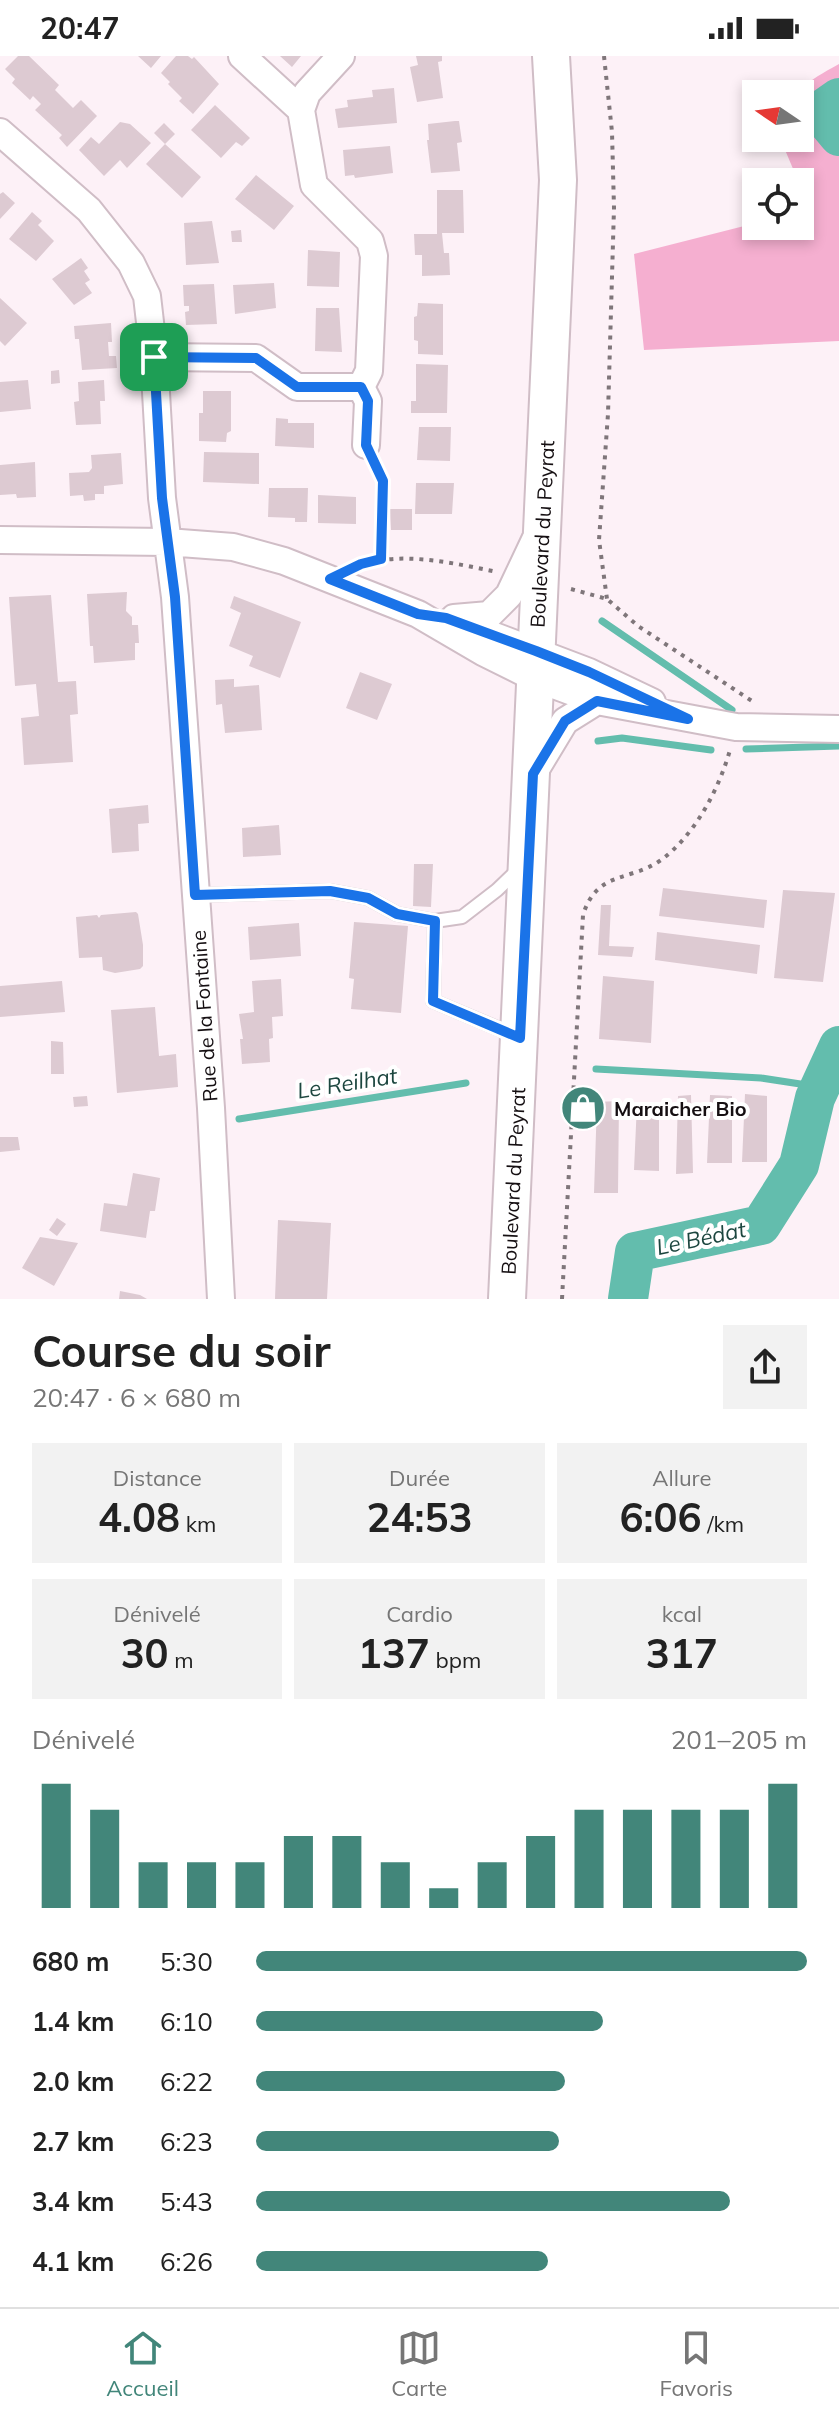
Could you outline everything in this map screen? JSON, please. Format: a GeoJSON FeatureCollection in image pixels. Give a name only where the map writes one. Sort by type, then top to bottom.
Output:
{"type":"FeatureCollection","features":[{"type":"Feature","properties":{"kind":"main road","name":"Boulevard du Peyrat"},"geometry":{"type":"LineString","coordinates":[[507,1299],[558,180],[551,56]]}},
{"type":"Feature","properties":{"kind":"street"},"geometry":{"type":"LineString","coordinates":[[242,56],[301,110]]}},
{"type":"Feature","properties":{"kind":"street"},"geometry":{"type":"LineString","coordinates":[[341,56],[307,93],[301,110],[314,185],[370,241],[374,256],[369,371],[361,387]]}},
{"type":"Feature","properties":{"kind":"street","name":"Rue de la Fontaine"},"geometry":{"type":"LineString","coordinates":[[0,132],[89,210],[131,263],[147,296],[167,542],[175,597],[211,1108],[221,1299]]}},
{"type":"Feature","properties":{"kind":"street"},"geometry":{"type":"LineString","coordinates":[[154,357],[256,358],[297,387],[361,387]]}},
{"type":"Feature","properties":{"kind":"street"},"geometry":{"type":"LineString","coordinates":[[361,387],[368,401],[366,445]]}},
{"type":"Feature","properties":{"kind":"street"},"geometry":{"type":"LineString","coordinates":[[418,614],[446,618],[489,615],[509,595],[529,557],[545,510]]}},
{"type":"Feature","properties":{"kind":"street"},"geometry":{"type":"LineString","coordinates":[[0,540],[167,542],[233,547],[284,561],[418,614],[483,652],[535,665],[589,672],[688,719]]}},
{"type":"Feature","properties":{"kind":"street"},"geometry":{"type":"LineString","coordinates":[[446,618],[597,701],[736,727],[839,729]]}},
{"type":"Feature","properties":{"kind":"street"},"geometry":{"type":"LineString","coordinates":[[533,774],[565,721],[597,701]]}},
{"type":"Feature","properties":{"kind":"lane"},"geometry":{"type":"LineString","coordinates":[[195,895],[330,891],[368,898],[397,914],[435,921],[462,917],[497,890],[528,860]]}},
{"type":"Feature","properties":{"kind":"lane"},"geometry":{"type":"LineString","coordinates":[[435,921],[433,1001],[520,1038]]}},
{"type":"Feature","properties":{"kind":"path"},"geometry":{"type":"LineString","coordinates":[[604,56],[612,132],[614,208],[608,414],[599,540],[607,599]]}},
{"type":"Feature","properties":{"kind":"path"},"geometry":{"type":"LineString","coordinates":[[366,445],[383,481],[381,559]]}},
{"type":"Feature","properties":{"kind":"path"},"geometry":{"type":"LineString","coordinates":[[330,579],[361,564],[381,559],[422,559],[499,572]]}},
{"type":"Feature","properties":{"kind":"path"},"geometry":{"type":"LineString","coordinates":[[571,589],[607,599],[638,626],[746,697],[788,729]]}},
{"type":"Feature","properties":{"kind":"path"},"geometry":{"type":"LineString","coordinates":[[562,1299],[583,915],[589,898],[605,882],[658,862],[677,845],[698,819],[714,791],[736,727]]}},
{"type":"Feature","properties":{"kind":"shaded area"},"geometry":{"type":"Polygon","coordinates":[[[839,64],[839,341],[644,350],[634,254],[742,227],[742,240],[814,240],[814,168],[793,168],[786,152],[814,152],[813,79],[839,64]]]}},
{"type":"Feature","properties":{"kind":"building"},"geometry":{"type":"Polygon","coordinates":[[[18,56],[29,56],[59,85],[55,90],[73,108],[81,100],[97,116],[67,147],[59,138],[62,135],[35,110],[41,104],[33,96],[30,100],[12,83],[15,79],[5,69],[18,56]]]}},
{"type":"Feature","properties":{"kind":"building"},"geometry":{"type":"Polygon","coordinates":[[[138,56],[161,56],[151,68],[138,56]]]}},
{"type":"Feature","properties":{"kind":"building"},"geometry":{"type":"Polygon","coordinates":[[[176,56],[194,57],[219,84],[193,114],[179,101],[182,98],[161,73],[176,56]]]}},
{"type":"Feature","properties":{"kind":"building"},"geometry":{"type":"Polygon","coordinates":[[[280,56],[301,56],[292,67],[280,56]]]}},
{"type":"Feature","properties":{"kind":"building"},"geometry":{"type":"Polygon","coordinates":[[[416,56],[442,56],[442,61],[438,62],[443,98],[417,102],[410,67],[418,65],[416,56]]]}},
{"type":"Feature","properties":{"kind":"building"},"geometry":{"type":"Polygon","coordinates":[[[394,88],[397,123],[338,128],[335,109],[348,107],[347,100],[373,97],[372,90],[394,88]]]}},
{"type":"Feature","properties":{"kind":"building"},"geometry":{"type":"Polygon","coordinates":[[[215,105],[250,138],[242,146],[236,142],[221,158],[191,130],[215,105]]]}},
{"type":"Feature","properties":{"kind":"building"},"geometry":{"type":"Polygon","coordinates":[[[459,121],[462,142],[457,143],[460,171],[431,173],[428,124],[459,121]]]}},
{"type":"Feature","properties":{"kind":"building"},"geometry":{"type":"Polygon","coordinates":[[[120,122],[130,124],[151,143],[127,168],[120,160],[104,176],[79,150],[91,137],[99,144],[120,122]]]}},
{"type":"Feature","properties":{"kind":"building"},"geometry":{"type":"Polygon","coordinates":[[[164,123],[175,134],[165,144],[154,133],[164,123]]]}},
{"type":"Feature","properties":{"kind":"building"},"geometry":{"type":"Polygon","coordinates":[[[165,144],[201,177],[182,198],[146,164],[165,144]]]}},
{"type":"Feature","properties":{"kind":"building"},"geometry":{"type":"Polygon","coordinates":[[[390,146],[393,173],[355,178],[354,175],[345,176],[343,150],[390,146]]]}},
{"type":"Feature","properties":{"kind":"building"},"geometry":{"type":"Polygon","coordinates":[[[256,175],[294,206],[274,230],[235,199],[256,175]]]}},
{"type":"Feature","properties":{"kind":"building"},"geometry":{"type":"Polygon","coordinates":[[[437,190],[463,190],[464,233],[442,233],[444,253],[449,253],[450,275],[422,276],[422,255],[415,255],[414,234],[437,234],[437,190]]]}},
{"type":"Feature","properties":{"kind":"building"},"geometry":{"type":"Polygon","coordinates":[[[3,192],[15,203],[0,219],[0,194],[3,192]]]}},
{"type":"Feature","properties":{"kind":"building"},"geometry":{"type":"Polygon","coordinates":[[[32,212],[42,221],[38,225],[54,241],[36,261],[9,239],[32,212]]]}},
{"type":"Feature","properties":{"kind":"building"},"geometry":{"type":"Polygon","coordinates":[[[212,221],[219,263],[186,265],[184,223],[212,221]]]}},
{"type":"Feature","properties":{"kind":"building"},"geometry":{"type":"Polygon","coordinates":[[[241,230],[242,242],[232,242],[231,231],[241,230]]]}},
{"type":"Feature","properties":{"kind":"building"},"geometry":{"type":"Polygon","coordinates":[[[308,250],[340,252],[339,287],[307,286],[308,250]]]}},
{"type":"Feature","properties":{"kind":"building"},"geometry":{"type":"Polygon","coordinates":[[[81,258],[88,268],[84,271],[90,280],[85,283],[92,293],[74,305],[52,279],[81,258]]]}},
{"type":"Feature","properties":{"kind":"building"},"geometry":{"type":"Polygon","coordinates":[[[274,283],[276,308],[235,314],[233,285],[274,283]]]}},
{"type":"Feature","properties":{"kind":"building"},"geometry":{"type":"Polygon","coordinates":[[[214,284],[217,324],[186,325],[185,312],[189,311],[189,306],[184,306],[183,285],[214,284]]]}},
{"type":"Feature","properties":{"kind":"building"},"geometry":{"type":"Polygon","coordinates":[[[0,298],[27,323],[5,346],[0,341],[0,298]]]}},
{"type":"Feature","properties":{"kind":"building"},"geometry":{"type":"Polygon","coordinates":[[[418,303],[443,304],[443,355],[418,354],[418,341],[414,340],[414,317],[417,316],[418,303]]]}},
{"type":"Feature","properties":{"kind":"building"},"geometry":{"type":"Polygon","coordinates":[[[316,308],[339,308],[342,352],[315,351],[316,308]]]}},
{"type":"Feature","properties":{"kind":"building"},"geometry":{"type":"Polygon","coordinates":[[[111,323],[109,356],[116,356],[117,368],[82,370],[79,339],[75,339],[74,326],[111,323]]]}},
{"type":"Feature","properties":{"kind":"building"},"geometry":{"type":"Polygon","coordinates":[[[416,364],[448,365],[447,413],[411,413],[411,401],[416,401],[416,364]]]}},
{"type":"Feature","properties":{"kind":"building"},"geometry":{"type":"Polygon","coordinates":[[[59,370],[60,383],[51,384],[51,371],[59,370]]]}},
{"type":"Feature","properties":{"kind":"building"},"geometry":{"type":"Polygon","coordinates":[[[28,380],[31,409],[0,412],[0,382],[28,380]]]}},
{"type":"Feature","properties":{"kind":"building"},"geometry":{"type":"Polygon","coordinates":[[[104,380],[105,401],[100,401],[101,424],[76,425],[74,402],[79,401],[78,382],[104,380]]]}},
{"type":"Feature","properties":{"kind":"building"},"geometry":{"type":"Polygon","coordinates":[[[203,391],[231,391],[231,431],[227,433],[226,442],[199,441],[203,391]]]}},
{"type":"Feature","properties":{"kind":"building"},"geometry":{"type":"Polygon","coordinates":[[[276,418],[288,419],[288,423],[314,423],[314,448],[275,446],[276,418]]]}},
{"type":"Feature","properties":{"kind":"building"},"geometry":{"type":"Polygon","coordinates":[[[419,427],[451,427],[450,461],[417,460],[419,427]]]}},
{"type":"Feature","properties":{"kind":"building"},"geometry":{"type":"Polygon","coordinates":[[[204,452],[259,453],[259,484],[203,482],[204,452]]]}},
{"type":"Feature","properties":{"kind":"building"},"geometry":{"type":"Polygon","coordinates":[[[121,453],[123,484],[104,486],[104,494],[95,494],[95,500],[84,501],[83,495],[70,496],[69,473],[89,472],[92,468],[91,455],[121,453]]]}},
{"type":"Feature","properties":{"kind":"building"},"geometry":{"type":"Polygon","coordinates":[[[35,462],[36,497],[0,495],[0,465],[35,462]]]}},
{"type":"Feature","properties":{"kind":"building"},"geometry":{"type":"Polygon","coordinates":[[[416,483],[454,483],[452,514],[415,514],[416,483]]]}},
{"type":"Feature","properties":{"kind":"building"},"geometry":{"type":"Polygon","coordinates":[[[269,488],[308,488],[307,522],[295,522],[295,518],[268,517],[269,488]]]}},
{"type":"Feature","properties":{"kind":"building"},"geometry":{"type":"Polygon","coordinates":[[[318,495],[356,497],[356,524],[318,523],[318,495]]]}},
{"type":"Feature","properties":{"kind":"building"},"geometry":{"type":"Polygon","coordinates":[[[390,509],[412,509],[412,530],[391,530],[390,509]]]}},
{"type":"Feature","properties":{"kind":"building"},"geometry":{"type":"Polygon","coordinates":[[[127,592],[126,611],[132,617],[132,625],[138,625],[139,643],[135,643],[135,660],[94,663],[87,594],[127,592]]]}},
{"type":"Feature","properties":{"kind":"building"},"geometry":{"type":"Polygon","coordinates":[[[51,595],[58,682],[76,681],[78,714],[70,715],[73,762],[24,765],[21,718],[39,716],[36,684],[15,686],[9,597],[51,595]]]}},
{"type":"Feature","properties":{"kind":"building"},"geometry":{"type":"Polygon","coordinates":[[[234,596],[301,622],[280,678],[249,666],[253,656],[229,646],[241,613],[230,608],[234,596]]]}},
{"type":"Feature","properties":{"kind":"building"},"geometry":{"type":"Polygon","coordinates":[[[360,672],[392,684],[377,720],[346,708],[360,672]]]}},
{"type":"Feature","properties":{"kind":"building"},"geometry":{"type":"Polygon","coordinates":[[[234,679],[234,687],[259,685],[262,730],[225,733],[222,704],[216,705],[215,680],[234,679]]]}},
{"type":"Feature","properties":{"kind":"building"},"geometry":{"type":"Polygon","coordinates":[[[148,805],[149,823],[138,824],[139,851],[112,853],[109,809],[148,805]]]}},
{"type":"Feature","properties":{"kind":"building"},"geometry":{"type":"Polygon","coordinates":[[[279,825],[281,855],[243,857],[242,828],[279,825]]]}},
{"type":"Feature","properties":{"kind":"building"},"geometry":{"type":"Polygon","coordinates":[[[414,864],[433,864],[431,907],[413,906],[414,864]]]}},
{"type":"Feature","properties":{"kind":"building"},"geometry":{"type":"Polygon","coordinates":[[[663,888],[767,900],[764,928],[659,916],[663,888]]]}},
{"type":"Feature","properties":{"kind":"building"},"geometry":{"type":"Polygon","coordinates":[[[783,890],[835,893],[823,982],[774,978],[783,890]]]}},
{"type":"Feature","properties":{"kind":"building"},"geometry":{"type":"Polygon","coordinates":[[[601,905],[611,905],[609,946],[634,947],[632,957],[598,955],[601,905]]]}},
{"type":"Feature","properties":{"kind":"building"},"geometry":{"type":"Polygon","coordinates":[[[136,912],[143,945],[143,966],[140,969],[115,973],[103,970],[102,957],[79,958],[76,917],[97,915],[99,918],[101,915],[136,912]]]}},
{"type":"Feature","properties":{"kind":"building"},"geometry":{"type":"Polygon","coordinates":[[[354,922],[408,926],[401,1013],[351,1009],[354,979],[349,978],[354,922]]]}},
{"type":"Feature","properties":{"kind":"building"},"geometry":{"type":"Polygon","coordinates":[[[299,923],[301,956],[250,960],[248,927],[299,923]]]}},
{"type":"Feature","properties":{"kind":"building"},"geometry":{"type":"Polygon","coordinates":[[[657,932],[760,945],[757,974],[655,960],[657,932]]]}},
{"type":"Feature","properties":{"kind":"building"},"geometry":{"type":"Polygon","coordinates":[[[603,976],[654,981],[651,1043],[599,1039],[603,976]]]}},
{"type":"Feature","properties":{"kind":"building"},"geometry":{"type":"Polygon","coordinates":[[[281,979],[283,1016],[272,1017],[270,1062],[242,1064],[240,1039],[243,1039],[239,1014],[254,1012],[252,981],[281,979]]]}},
{"type":"Feature","properties":{"kind":"building"},"geometry":{"type":"Polygon","coordinates":[[[62,981],[65,1012],[0,1017],[0,986],[62,981]]]}},
{"type":"Feature","properties":{"kind":"building"},"geometry":{"type":"Polygon","coordinates":[[[155,1007],[159,1056],[176,1054],[178,1087],[117,1093],[111,1010],[155,1007]]]}},
{"type":"Feature","properties":{"kind":"building"},"geometry":{"type":"Polygon","coordinates":[[[51,1041],[63,1042],[64,1074],[51,1074],[51,1041]]]}},
{"type":"Feature","properties":{"kind":"building"},"geometry":{"type":"Polygon","coordinates":[[[745,1094],[767,1096],[767,1162],[742,1162],[745,1094]]]}},
{"type":"Feature","properties":{"kind":"building"},"geometry":{"type":"Polygon","coordinates":[[[691,1095],[693,1173],[676,1174],[678,1096],[691,1095]]]}},
{"type":"Feature","properties":{"kind":"building"},"geometry":{"type":"Polygon","coordinates":[[[710,1095],[732,1096],[732,1163],[707,1163],[710,1095]]]}},
{"type":"Feature","properties":{"kind":"building"},"geometry":{"type":"Polygon","coordinates":[[[87,1096],[88,1106],[74,1107],[73,1097],[87,1096]]]}},
{"type":"Feature","properties":{"kind":"building"},"geometry":{"type":"Polygon","coordinates":[[[579,1097],[589,1097],[588,1120],[578,1119],[579,1097]]]}},
{"type":"Feature","properties":{"kind":"building"},"geometry":{"type":"Polygon","coordinates":[[[619,1101],[618,1193],[594,1193],[597,1102],[619,1101]]]}},
{"type":"Feature","properties":{"kind":"building"},"geometry":{"type":"Polygon","coordinates":[[[637,1103],[659,1104],[659,1171],[634,1170],[637,1103]]]}},
{"type":"Feature","properties":{"kind":"building"},"geometry":{"type":"Polygon","coordinates":[[[0,1137],[18,1137],[20,1150],[0,1152],[0,1137]]]}},
{"type":"Feature","properties":{"kind":"building"},"geometry":{"type":"Polygon","coordinates":[[[133,1173],[160,1178],[155,1211],[150,1211],[146,1238],[100,1231],[104,1203],[127,1206],[133,1173]]]}},
{"type":"Feature","properties":{"kind":"building"},"geometry":{"type":"Polygon","coordinates":[[[57,1218],[66,1224],[57,1236],[49,1230],[57,1218]]]}},
{"type":"Feature","properties":{"kind":"building"},"geometry":{"type":"Polygon","coordinates":[[[278,1220],[331,1223],[327,1299],[275,1299],[278,1220]]]}},
{"type":"Feature","properties":{"kind":"building"},"geometry":{"type":"Polygon","coordinates":[[[40,1237],[78,1243],[54,1286],[22,1268],[40,1237]]]}},
{"type":"Feature","properties":{"kind":"building"},"geometry":{"type":"Polygon","coordinates":[[[120,1291],[140,1295],[147,1299],[119,1299],[120,1291]]]}},
{"type":"Feature","properties":{"kind":"waterway","name":"Le Bédat"},"geometry":{"type":"LineString","coordinates":[[839,98],[819,112],[839,136]]}},
{"type":"Feature","properties":{"kind":"waterway"},"geometry":{"type":"LineString","coordinates":[[602,621],[732,710]]}},
{"type":"Feature","properties":{"kind":"waterway"},"geometry":{"type":"LineString","coordinates":[[598,741],[622,738],[711,750]]}},
{"type":"Feature","properties":{"kind":"waterway"},"geometry":{"type":"LineString","coordinates":[[746,749],[839,746]]}},
{"type":"Feature","properties":{"kind":"waterway","name":"Le Bédat"},"geometry":{"type":"LineString","coordinates":[[628,1299],[635,1252],[761,1225],[799,1165],[815,1098],[839,1046]]}},
{"type":"Feature","properties":{"kind":"waterway","name":"Le Reilhat"},"geometry":{"type":"LineString","coordinates":[[596,1069],[761,1078],[820,1087]]}},
{"type":"Feature","properties":{"kind":"waterway","name":"Le Reilhat"},"geometry":{"type":"LineString","coordinates":[[239,1119],[466,1083]]}},
{"type":"Feature","properties":{"kind":"place","name":"Maraicher Bio"},"geometry":{"type":"Point","coordinates":[583,1108]}},
{"type":"Feature","properties":{"kind":"route"},"geometry":{"type":"LineString","coordinates":[[154,357],[256,358],[297,387],[361,387],[368,401],[366,445],[383,481],[381,559],[361,564],[330,579],[418,614],[446,618],[536,651],[589,672],[688,719],[597,701],[565,721],[533,774],[520,1038],[433,1001],[435,921],[397,914],[368,898],[330,891],[195,895],[175,597],[162,498],[154,357]]}}]}
